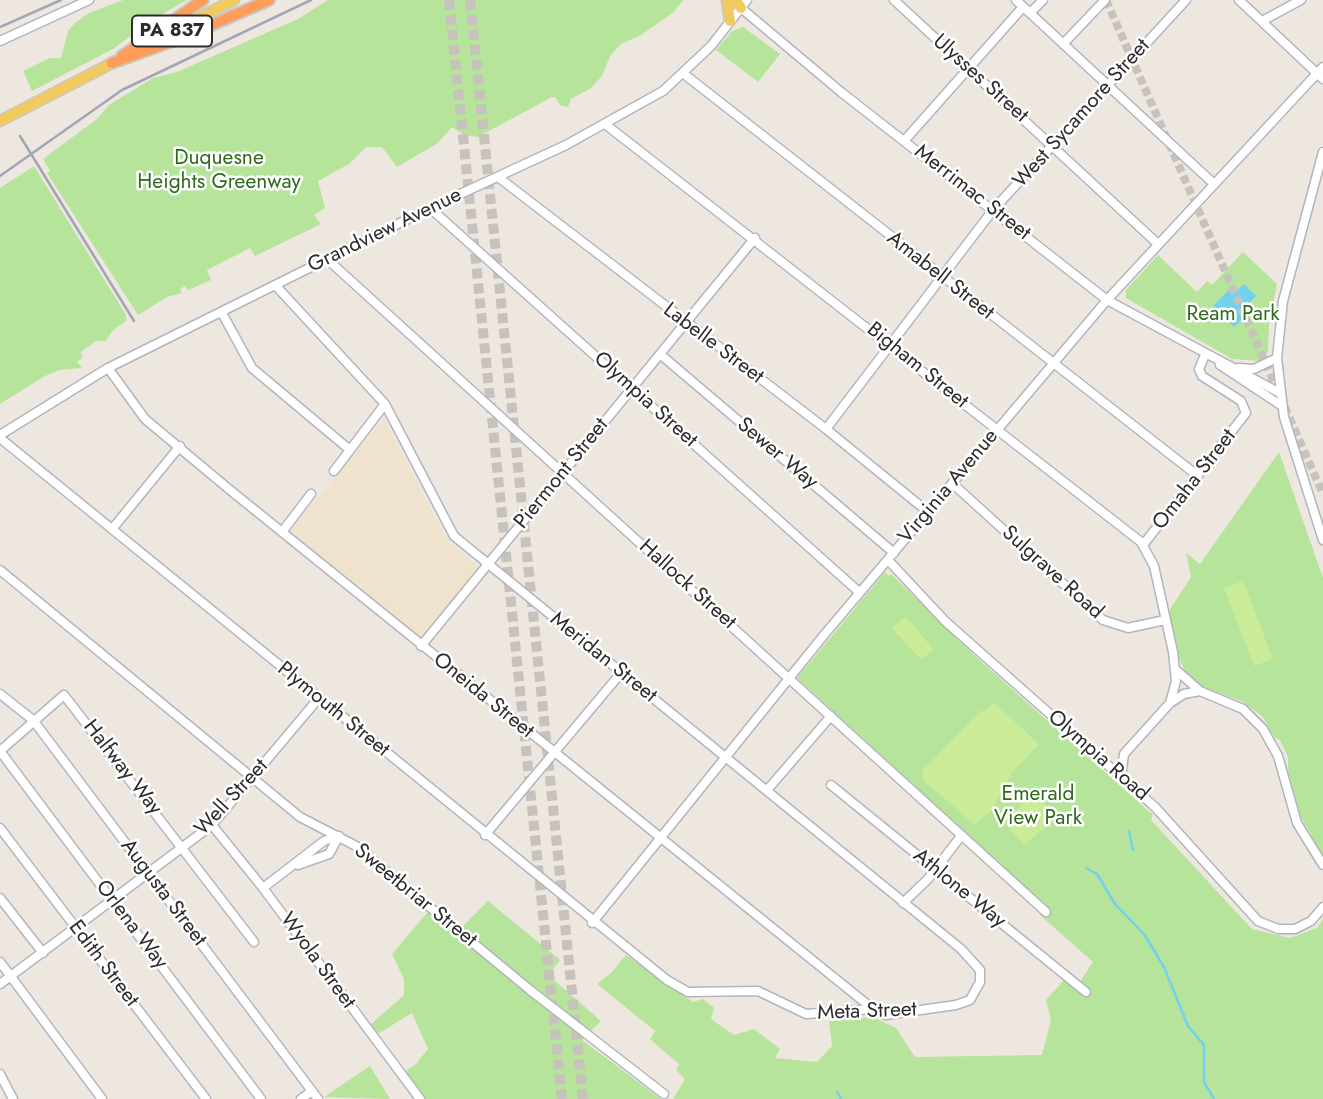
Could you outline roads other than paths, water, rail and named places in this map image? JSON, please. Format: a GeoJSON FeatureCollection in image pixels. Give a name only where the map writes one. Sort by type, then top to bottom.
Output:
{"type":"FeatureCollection","features":[{"type":"Feature","properties":{"kind":"highway"},"geometry":{"type":"LineString","coordinates":[[112,63],[203,0]]}},
{"type":"Feature","properties":{"kind":"highway"},"geometry":{"type":"LineString","coordinates":[[112,63],[184,37],[269,0]]}},
{"type":"Feature","properties":{"kind":"main road","name":"PA 837"},"geometry":{"type":"LineString","coordinates":[[0,121],[234,0]]}},
{"type":"Feature","properties":{"kind":"main road"},"geometry":{"type":"LineString","coordinates":[[727,0],[730,21]]}},
{"type":"Feature","properties":{"kind":"street"},"geometry":{"type":"LineString","coordinates":[[0,41],[89,0]]}},
{"type":"Feature","properties":{"kind":"street","name":"Ulysses Street"},"geometry":{"type":"LineString","coordinates":[[894,0],[1158,244]]}},
{"type":"Feature","properties":{"kind":"street"},"geometry":{"type":"LineString","coordinates":[[1016,0],[1214,184]]}},
{"type":"Feature","properties":{"kind":"street"},"geometry":{"type":"LineString","coordinates":[[904,141],[967,69],[1027,10],[1043,0]]}},
{"type":"Feature","properties":{"kind":"street"},"geometry":{"type":"LineString","coordinates":[[1063,44],[1105,0]]}},
{"type":"Feature","properties":{"kind":"street","name":"West Sycamore Street"},"geometry":{"type":"LineString","coordinates":[[826,429],[993,210],[1186,0]]}},
{"type":"Feature","properties":{"kind":"street"},"geometry":{"type":"LineString","coordinates":[[1239,0],[1321,73]]}},
{"type":"Feature","properties":{"kind":"street"},"geometry":{"type":"LineString","coordinates":[[1262,21],[1301,0]]}},
{"type":"Feature","properties":{"kind":"street","name":"Grandview Avenue"},"geometry":{"type":"LineString","coordinates":[[0,436],[108,368],[605,124],[663,91],[684,74],[730,21],[741,3]]}},
{"type":"Feature","properties":{"kind":"street","name":"Merrimac Street"},"geometry":{"type":"LineString","coordinates":[[741,3],[904,141],[1108,300],[1205,355],[1236,368],[1280,393]]}},
{"type":"Feature","properties":{"kind":"street","name":"Virginia Avenue"},"geometry":{"type":"LineString","coordinates":[[592,923],[859,592],[1053,364],[1158,244],[1321,73]]}},
{"type":"Feature","properties":{"kind":"street","name":"Amabell Street"},"geometry":{"type":"LineString","coordinates":[[684,74],[1198,476]]}},
{"type":"Feature","properties":{"kind":"street","name":"Bigham Street"},"geometry":{"type":"LineString","coordinates":[[605,124],[755,238],[1143,545],[1154,566],[1176,670],[1170,703]]}},
{"type":"Feature","properties":{"kind":"street"},"geometry":{"type":"LineString","coordinates":[[1323,152],[1283,301],[1278,358],[1282,406],[1323,540]]}},
{"type":"Feature","properties":{"kind":"street","name":"Labelle Street"},"geometry":{"type":"LineString","coordinates":[[498,177],[826,429],[928,512]]}},
{"type":"Feature","properties":{"kind":"street","name":"Olympia Street"},"geometry":{"type":"LineString","coordinates":[[430,208],[859,592]]}},
{"type":"Feature","properties":{"kind":"street","name":"Piermont Street"},"geometry":{"type":"LineString","coordinates":[[421,646],[755,238]]}},
{"type":"Feature","properties":{"kind":"street","name":"Hallock Street"},"geometry":{"type":"LineString","coordinates":[[327,260],[1046,912]]}},
{"type":"Feature","properties":{"kind":"street","name":"Meridan Street"},"geometry":{"type":"LineString","coordinates":[[276,286],[386,404],[454,536],[724,757],[768,789],[976,964],[980,982]]}},
{"type":"Feature","properties":{"kind":"street"},"geometry":{"type":"LineString","coordinates":[[222,313],[252,368],[350,450]]}},
{"type":"Feature","properties":{"kind":"street","name":"Sewer Way"},"geometry":{"type":"LineString","coordinates":[[660,354],[891,557]]}},
{"type":"Feature","properties":{"kind":"street","name":"Omaha Street"},"geometry":{"type":"LineString","coordinates":[[1143,545],[1246,410],[1241,401],[1202,376],[1199,369],[1205,355]]}},
{"type":"Feature","properties":{"kind":"street"},"geometry":{"type":"LineString","coordinates":[[1236,368],[1254,369],[1278,358]]}},
{"type":"Feature","properties":{"kind":"street","name":"Merrimac Street"},"geometry":{"type":"LineString","coordinates":[[1215,360],[1228,372],[1282,406]]}},
{"type":"Feature","properties":{"kind":"street","name":"Oneida Street"},"geometry":{"type":"LineString","coordinates":[[108,368],[145,419],[551,752],[873,1009]]}},
{"type":"Feature","properties":{"kind":"street"},"geometry":{"type":"LineString","coordinates":[[334,471],[386,404]]}},
{"type":"Feature","properties":{"kind":"street","name":"Plymouth Street"},"geometry":{"type":"LineString","coordinates":[[0,436],[592,923],[667,980]]}},
{"type":"Feature","properties":{"kind":"street"},"geometry":{"type":"LineString","coordinates":[[113,528],[180,446]]}},
{"type":"Feature","properties":{"kind":"street","name":"Sulgrave Road"},"geometry":{"type":"LineString","coordinates":[[953,484],[1103,620],[1128,628],[1166,620]]}},
{"type":"Feature","properties":{"kind":"street"},"geometry":{"type":"LineString","coordinates":[[282,532],[311,495]]}},
{"type":"Feature","properties":{"kind":"street","name":"Olympia Road"},"geometry":{"type":"LineString","coordinates":[[891,557],[945,621],[1155,807],[1258,921],[1285,930],[1311,921],[1323,907]]}},
{"type":"Feature","properties":{"kind":"street","name":"Sweetbriar Street"},"geometry":{"type":"LineString","coordinates":[[0,570],[300,817],[356,846],[530,990],[664,1094]]}},
{"type":"Feature","properties":{"kind":"street"},"geometry":{"type":"LineString","coordinates":[[1176,670],[1200,691],[1230,702],[1253,718],[1263,729],[1278,756],[1297,823],[1323,865]]}},
{"type":"Feature","properties":{"kind":"street"},"geometry":{"type":"LineString","coordinates":[[485,835],[551,752],[621,673]]}},
{"type":"Feature","properties":{"kind":"street"},"geometry":{"type":"LineString","coordinates":[[1121,777],[1124,754],[1170,703],[1184,694],[1200,691]]}},
{"type":"Feature","properties":{"kind":"street","name":"Augusta Street"},"geometry":{"type":"LineString","coordinates":[[0,694],[33,720],[315,1095]]}},
{"type":"Feature","properties":{"kind":"street","name":"Halfway Way"},"geometry":{"type":"LineString","coordinates":[[33,720],[64,695],[254,942]]}},
{"type":"Feature","properties":{"kind":"street","name":"Well Street"},"geometry":{"type":"LineString","coordinates":[[0,984],[212,825],[318,699]]}},
{"type":"Feature","properties":{"kind":"street"},"geometry":{"type":"LineString","coordinates":[[768,789],[831,716]]}},
{"type":"Feature","properties":{"kind":"street"},"geometry":{"type":"LineString","coordinates":[[0,751],[33,720]]}},
{"type":"Feature","properties":{"kind":"street","name":"Orlena Way"},"geometry":{"type":"LineString","coordinates":[[0,751],[261,1099]]}},
{"type":"Feature","properties":{"kind":"street"},"geometry":{"type":"LineString","coordinates":[[1099,758],[1124,754]]}},
{"type":"Feature","properties":{"kind":"street","name":"Athlone Way"},"geometry":{"type":"LineString","coordinates":[[831,785],[1086,992]]}},
{"type":"Feature","properties":{"kind":"street","name":"Wyola Street"},"geometry":{"type":"LineString","coordinates":[[212,825],[263,888],[420,1099]]}},
{"type":"Feature","properties":{"kind":"street","name":"Edith Street"},"geometry":{"type":"LineString","coordinates":[[0,828],[206,1099]]}},
{"type":"Feature","properties":{"kind":"street"},"geometry":{"type":"LineString","coordinates":[[263,888],[324,841],[339,836]]}},
{"type":"Feature","properties":{"kind":"street"},"geometry":{"type":"LineString","coordinates":[[903,904],[935,870],[961,836]]}},
{"type":"Feature","properties":{"kind":"street"},"geometry":{"type":"LineString","coordinates":[[0,898],[43,953]]}},
{"type":"Feature","properties":{"kind":"street"},"geometry":{"type":"LineString","coordinates":[[0,962],[102,1099]]}},
{"type":"Feature","properties":{"kind":"street","name":"Meta Street"},"geometry":{"type":"LineString","coordinates":[[667,980],[688,992],[758,991],[806,1014],[873,1009],[885,1015],[956,1005],[970,1000],[980,982]]}},
{"type":"Feature","properties":{"kind":"street"},"geometry":{"type":"LineString","coordinates":[[0,1074],[13,1099]]}},
{"type":"Feature","properties":{"kind":"street"},"geometry":{"type":"LineString","coordinates":[[302,1099],[315,1095]]}},
{"type":"Feature","properties":{"kind":"water"},"geometry":{"type":"Polygon","coordinates":[[[1244,284],[1256,296],[1249,303],[1254,308],[1234,327],[1213,306],[1232,287],[1236,292],[1244,284]]]}},
{"type":"Feature","properties":{"kind":"waterway"},"geometry":{"type":"LineString","coordinates":[[1129,831],[1133,850]]}},
{"type":"Feature","properties":{"kind":"waterway"},"geometry":{"type":"LineString","coordinates":[[1086,868],[1097,874],[1115,904],[1144,934],[1164,967],[1188,1026],[1204,1045],[1204,1082],[1214,1099]]}},
{"type":"Feature","properties":{"kind":"waterway"},"geometry":{"type":"LineString","coordinates":[[837,1092],[841,1099]]}},
{"type":"Feature","properties":{"kind":"tunnel"},"geometry":{"type":"LineString","coordinates":[[449,0],[562,1099]]}},
{"type":"Feature","properties":{"kind":"tunnel"},"geometry":{"type":"LineString","coordinates":[[470,0],[583,1099]]}},
{"type":"Feature","properties":{"kind":"tunnel"},"geometry":{"type":"LineString","coordinates":[[1106,0],[1323,494]]}},
{"type":"Feature","properties":{"kind":"railway"},"geometry":{"type":"LineString","coordinates":[[0,27],[61,0]]}},
{"type":"Feature","properties":{"kind":"railway"},"geometry":{"type":"LineString","coordinates":[[0,176],[122,90],[311,0]]}},
{"type":"Feature","properties":{"kind":"railway"},"geometry":{"type":"LineString","coordinates":[[20,136],[134,321]]}},
{"type":"Feature","properties":{"kind":"park label","name":"Duquesne Heights Greenway"},"geometry":{"type":"Point","coordinates":[219,171]}},
{"type":"Feature","properties":{"kind":"park label","name":"Ream Park"},"geometry":{"type":"Point","coordinates":[1233,315]}},
{"type":"Feature","properties":{"kind":"park label","name":"Emerald View Park"},"geometry":{"type":"Point","coordinates":[1038,807]}}]}
